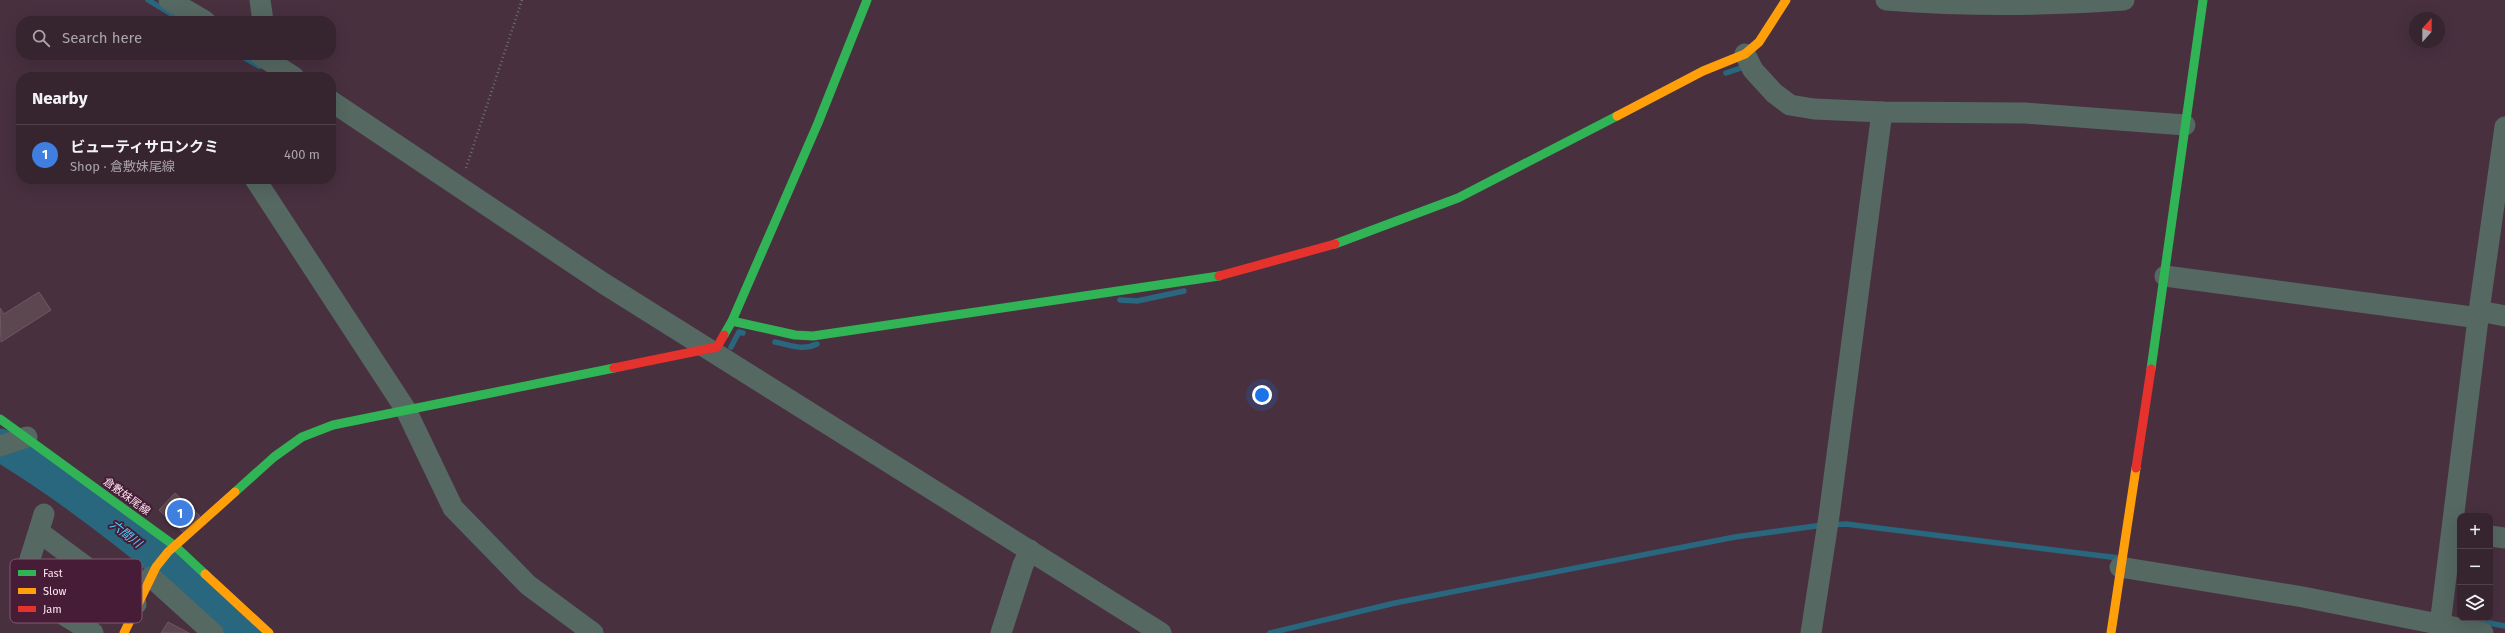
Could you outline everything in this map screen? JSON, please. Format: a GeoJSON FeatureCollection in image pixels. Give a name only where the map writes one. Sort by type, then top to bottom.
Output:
{"type":"FeatureCollection","features":[{"type":"Feature","properties":{"kind":"street"},"geometry":{"type":"LineString","coordinates":[[169,0],[196,16]]}},
{"type":"Feature","properties":{"kind":"street"},"geometry":{"type":"LineString","coordinates":[[260,0],[262,16]]}},
{"type":"Feature","properties":{"kind":"street"},"geometry":{"type":"LineString","coordinates":[[142,593],[154,572],[172,549],[274,457],[302,437],[333,424],[717,347],[732,321],[818,123],[867,0]]}},
{"type":"Feature","properties":{"kind":"street"},"geometry":{"type":"LineString","coordinates":[[732,321],[795,335],[813,336],[1228,274],[1347,240],[1458,198],[1703,71],[1745,54],[1758,42],[1786,0]]}},
{"type":"Feature","properties":{"kind":"street"},"geometry":{"type":"LineString","coordinates":[[1886,0],[1936,4],[2080,4],[2124,0]]}},
{"type":"Feature","properties":{"kind":"street"},"geometry":{"type":"LineString","coordinates":[[2111,633],[2165,276],[2203,0]]}},
{"type":"Feature","properties":{"kind":"street"},"geometry":{"type":"LineString","coordinates":[[1745,54],[1753,70],[1774,93],[1790,105],[1814,109],[1882,112],[2025,113],[2185,125]]}},
{"type":"Feature","properties":{"kind":"street"},"geometry":{"type":"LineString","coordinates":[[267,62],[285,72]]}},
{"type":"Feature","properties":{"kind":"street"},"geometry":{"type":"LineString","coordinates":[[336,104],[603,283],[1027,557],[1161,633]]}},
{"type":"Feature","properties":{"kind":"street"},"geometry":{"type":"LineString","coordinates":[[1811,633],[1882,112]]}},
{"type":"Feature","properties":{"kind":"street"},"geometry":{"type":"LineString","coordinates":[[2459,513],[2479,314],[2505,127]]}},
{"type":"Feature","properties":{"kind":"street"},"geometry":{"type":"LineString","coordinates":[[258,184],[406,410],[454,508],[528,585],[593,633]]}},
{"type":"Feature","properties":{"kind":"street"},"geometry":{"type":"LineString","coordinates":[[2165,276],[2505,316]]}},
{"type":"Feature","properties":{"kind":"street","name":"倉敷妹尾線"},"geometry":{"type":"LineString","coordinates":[[0,418],[15,441],[172,549],[269,633]]}},
{"type":"Feature","properties":{"kind":"street"},"geometry":{"type":"LineString","coordinates":[[31,559],[42,523],[84,559]]}},
{"type":"Feature","properties":{"kind":"street"},"geometry":{"type":"LineString","coordinates":[[2441,622],[2457,530]]}},
{"type":"Feature","properties":{"kind":"street"},"geometry":{"type":"LineString","coordinates":[[2493,536],[2505,538]]}},
{"type":"Feature","properties":{"kind":"street"},"geometry":{"type":"LineString","coordinates":[[1001,633],[1027,557]]}},
{"type":"Feature","properties":{"kind":"street"},"geometry":{"type":"LineString","coordinates":[[2121,561],[2303,597],[2441,622],[2483,633]]}},
{"type":"Feature","properties":{"kind":"street"},"geometry":{"type":"LineString","coordinates":[[154,572],[214,633]]}},
{"type":"Feature","properties":{"kind":"street"},"geometry":{"type":"LineString","coordinates":[[77,623],[93,633]]}},
{"type":"Feature","properties":{"kind":"street"},"geometry":{"type":"LineString","coordinates":[[124,633],[128,623]]}},
{"type":"Feature","properties":{"kind":"path"},"geometry":{"type":"LineString","coordinates":[[460,186],[522,0]]}},
{"type":"Feature","properties":{"kind":"building"},"geometry":{"type":"Polygon","coordinates":[[[39,292],[51,310],[1,342],[0,308],[4,314],[39,292]]]}},
{"type":"Feature","properties":{"kind":"building"},"geometry":{"type":"Polygon","coordinates":[[[175,493],[200,516],[184,533],[159,510],[175,493]]]}},
{"type":"Feature","properties":{"kind":"building"},"geometry":{"type":"Polygon","coordinates":[[[168,622],[189,633],[161,633],[168,622]]]}},
{"type":"Feature","properties":{"kind":"waterway"},"geometry":{"type":"LineString","coordinates":[[148,0],[175,16]]}},
{"type":"Feature","properties":{"kind":"waterway"},"geometry":{"type":"LineString","coordinates":[[249,60],[259,66]]}},
{"type":"Feature","properties":{"kind":"waterway"},"geometry":{"type":"LineString","coordinates":[[1726,73],[1741,68]]}},
{"type":"Feature","properties":{"kind":"waterway"},"geometry":{"type":"LineString","coordinates":[[1120,300],[1137,301],[1184,291]]}},
{"type":"Feature","properties":{"kind":"waterway"},"geometry":{"type":"LineString","coordinates":[[731,347],[739,332],[743,333]]}},
{"type":"Feature","properties":{"kind":"waterway"},"geometry":{"type":"LineString","coordinates":[[775,342],[801,347],[817,344]]}},
{"type":"Feature","properties":{"kind":"waterway","name":"六間川"},"geometry":{"type":"LineString","coordinates":[[0,445],[64,487],[126,533],[245,633]]}},
{"type":"Feature","properties":{"kind":"waterway"},"geometry":{"type":"LineString","coordinates":[[1831,525],[1846,524],[2119,558]]}},
{"type":"Feature","properties":{"kind":"waterway"},"geometry":{"type":"LineString","coordinates":[[1270,633],[1395,603],[1735,537],[1823,525]]}},
{"type":"Feature","properties":{"kind":"waterway"},"geometry":{"type":"LineString","coordinates":[[2478,621],[2505,626]]}},
{"type":"Feature","properties":{"kind":"traffic: fast"},"geometry":{"type":"LineString","coordinates":[[724,335],[732,321],[818,123],[867,0]]}},
{"type":"Feature","properties":{"kind":"traffic: fast"},"geometry":{"type":"LineString","coordinates":[[2151,369],[2203,0]]}},
{"type":"Feature","properties":{"kind":"traffic: fast"},"geometry":{"type":"LineString","coordinates":[[1335,244],[1458,198],[1617,116]]}},
{"type":"Feature","properties":{"kind":"traffic: fast"},"geometry":{"type":"LineString","coordinates":[[732,321],[795,335],[813,336],[1219,276]]}},
{"type":"Feature","properties":{"kind":"traffic: fast"},"geometry":{"type":"LineString","coordinates":[[235,492],[274,457],[302,437],[333,425],[614,368]]}},
{"type":"Feature","properties":{"kind":"traffic: fast"},"geometry":{"type":"LineString","coordinates":[[0,419],[175,546],[205,574]]}},
{"type":"Feature","properties":{"kind":"traffic: slow"},"geometry":{"type":"LineString","coordinates":[[1617,116],[1703,71],[1745,54],[1759,42],[1786,0]]}},
{"type":"Feature","properties":{"kind":"traffic: slow"},"geometry":{"type":"LineString","coordinates":[[2111,633],[2136,468]]}},
{"type":"Feature","properties":{"kind":"traffic: slow"},"geometry":{"type":"LineString","coordinates":[[142,596],[156,567],[168,552],[235,492]]}},
{"type":"Feature","properties":{"kind":"traffic: slow"},"geometry":{"type":"LineString","coordinates":[[205,574],[269,633]]}},
{"type":"Feature","properties":{"kind":"traffic: slow"},"geometry":{"type":"LineString","coordinates":[[124,633],[129,623]]}},
{"type":"Feature","properties":{"kind":"traffic: jam"},"geometry":{"type":"LineString","coordinates":[[1219,276],[1335,244]]}},
{"type":"Feature","properties":{"kind":"traffic: jam"},"geometry":{"type":"LineString","coordinates":[[614,368],[717,347],[724,335]]}},
{"type":"Feature","properties":{"kind":"traffic: jam"},"geometry":{"type":"LineString","coordinates":[[2136,468],[2151,369]]}},
{"type":"Feature","properties":{"kind":"place","name":"ビューティサロンクミ"},"geometry":{"type":"Point","coordinates":[180,513]}}]}
